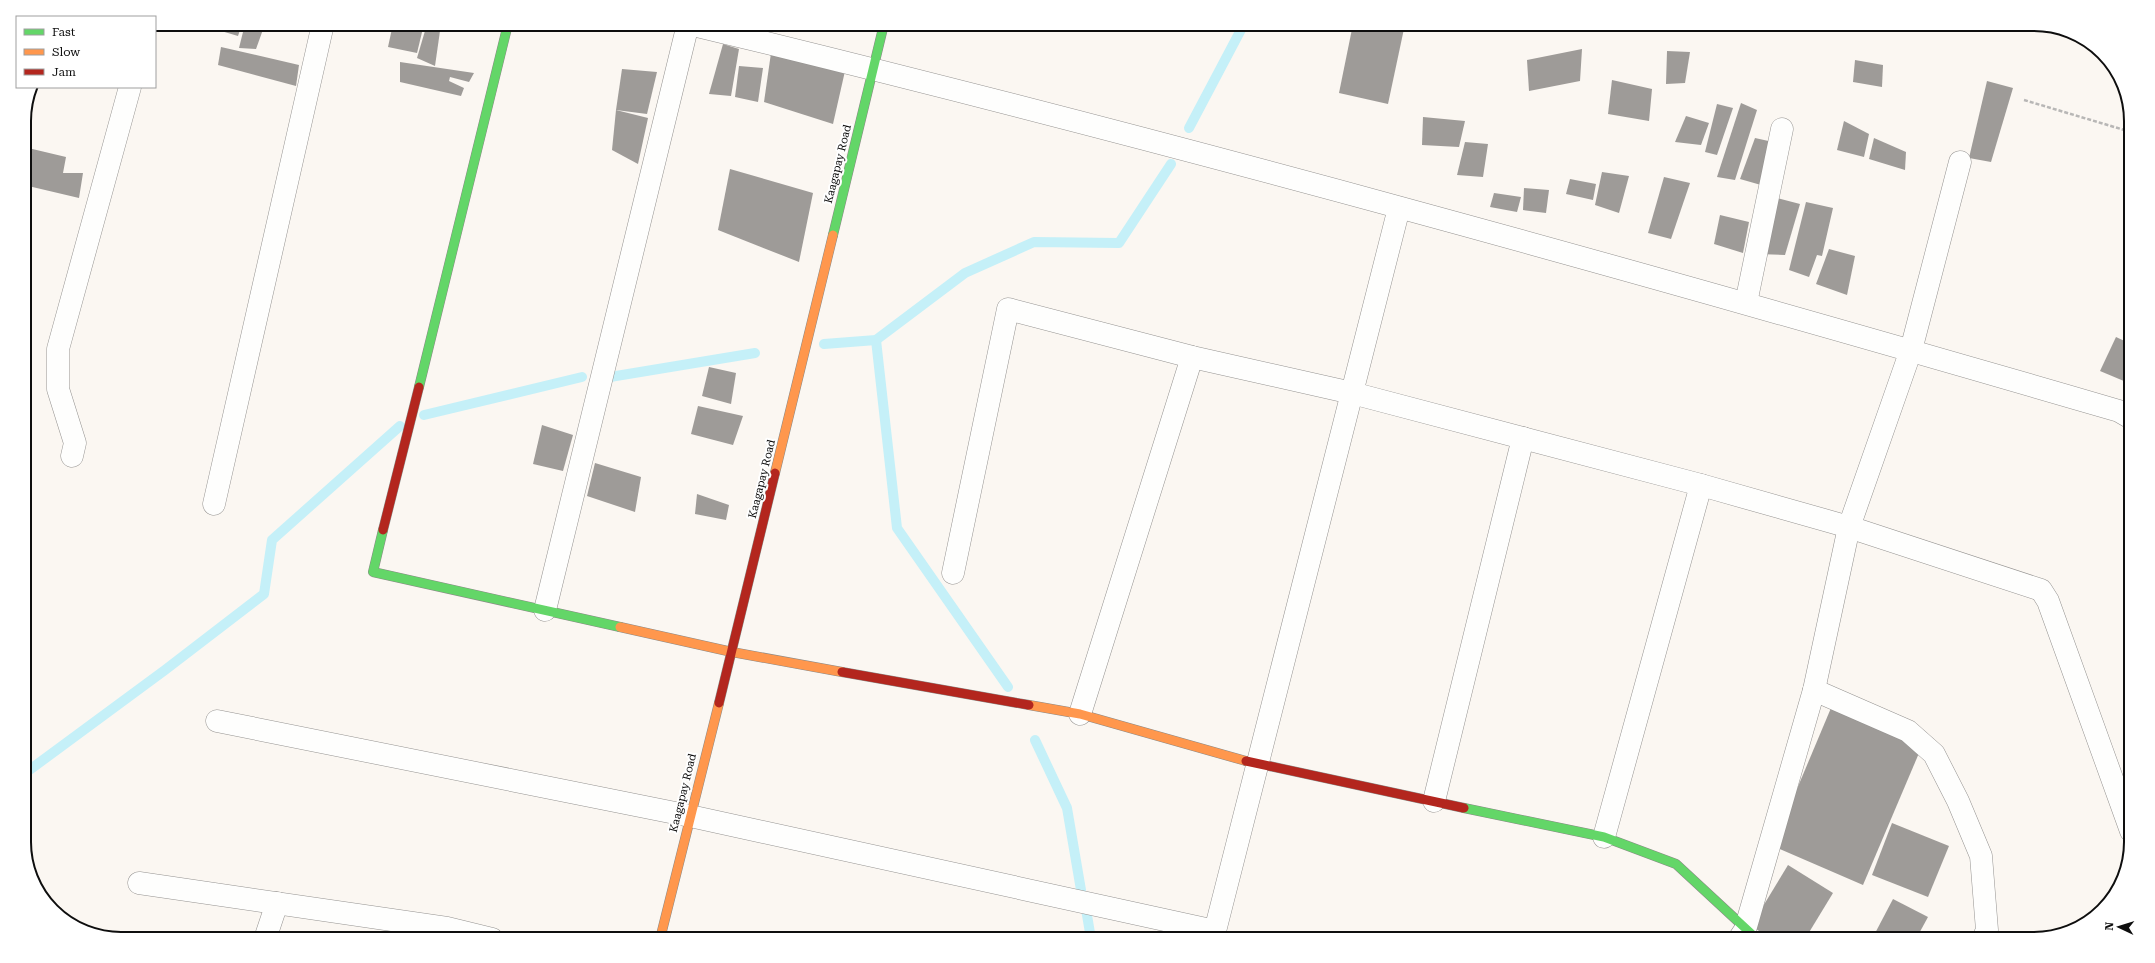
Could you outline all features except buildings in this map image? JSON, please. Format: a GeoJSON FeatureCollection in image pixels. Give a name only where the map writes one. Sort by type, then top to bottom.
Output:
{"type":"FeatureCollection","features":[{"type":"Feature","properties":{"kind":"street"},"geometry":{"type":"LineString","coordinates":[[214,504],[321,31]]}},
{"type":"Feature","properties":{"kind":"street"},"geometry":{"type":"LineString","coordinates":[[506,31],[373,572],[732,652],[1080,714],[1256,764],[1604,837],[1676,864],[1743,932]]}},
{"type":"Feature","properties":{"kind":"street"},"geometry":{"type":"LineString","coordinates":[[545,610],[686,31]]}},
{"type":"Feature","properties":{"kind":"street"},"geometry":{"type":"LineString","coordinates":[[717,31],[874,69],[1399,208],[1746,303],[2119,411],[2124,414]]}},
{"type":"Feature","properties":{"kind":"street","name":"Kaagapay Road"},"geometry":{"type":"LineString","coordinates":[[662,932],[732,652],[882,31]]}},
{"type":"Feature","properties":{"kind":"street"},"geometry":{"type":"LineString","coordinates":[[72,456],[75,443],[58,389],[58,349],[130,88]]}},
{"type":"Feature","properties":{"kind":"street"},"geometry":{"type":"LineString","coordinates":[[1746,303],[1782,129]]}},
{"type":"Feature","properties":{"kind":"street"},"geometry":{"type":"LineString","coordinates":[[1748,932],[1814,690],[1849,527],[1911,350],[1960,162]]}},
{"type":"Feature","properties":{"kind":"street"},"geometry":{"type":"LineString","coordinates":[[1215,932],[1256,764],[1399,208]]}},
{"type":"Feature","properties":{"kind":"street"},"geometry":{"type":"LineString","coordinates":[[953,573],[1008,309],[1192,357],[1352,393],[1701,484],[1849,527],[2041,590],[2048,601],[2124,812]]}},
{"type":"Feature","properties":{"kind":"street"},"geometry":{"type":"LineString","coordinates":[[1080,714],[1192,357]]}},
{"type":"Feature","properties":{"kind":"street"},"geometry":{"type":"LineString","coordinates":[[1434,801],[1523,438]]}},
{"type":"Feature","properties":{"kind":"street"},"geometry":{"type":"LineString","coordinates":[[1604,837],[1701,484]]}},
{"type":"Feature","properties":{"kind":"street"},"geometry":{"type":"LineString","coordinates":[[1814,690],[1908,731],[1934,754],[1958,801],[1981,856],[1986,932]]}},
{"type":"Feature","properties":{"kind":"street"},"geometry":{"type":"LineString","coordinates":[[217,721],[690,816],[1201,932]]}},
{"type":"Feature","properties":{"kind":"street"},"geometry":{"type":"LineString","coordinates":[[139,883],[277,903],[434,932]]}},
{"type":"Feature","properties":{"kind":"street"},"geometry":{"type":"LineString","coordinates":[[267,932],[277,903]]}},
{"type":"Feature","properties":{"kind":"path"},"geometry":{"type":"LineString","coordinates":[[2024,100],[2124,130]]}},
{"type":"Feature","properties":{"kind":"waterway"},"geometry":{"type":"LineString","coordinates":[[1189,128],[1240,31]]}},
{"type":"Feature","properties":{"kind":"waterway"},"geometry":{"type":"LineString","coordinates":[[824,344],[876,340],[965,273],[1034,242],[1119,243],[1171,164]]}},
{"type":"Feature","properties":{"kind":"waterway"},"geometry":{"type":"LineString","coordinates":[[876,340],[897,528],[1008,687]]}},
{"type":"Feature","properties":{"kind":"waterway"},"geometry":{"type":"LineString","coordinates":[[610,377],[755,353]]}},
{"type":"Feature","properties":{"kind":"waterway"},"geometry":{"type":"LineString","coordinates":[[424,415],[582,377]]}},
{"type":"Feature","properties":{"kind":"waterway"},"geometry":{"type":"LineString","coordinates":[[31,769],[165,670],[264,594],[272,540],[400,426]]}},
{"type":"Feature","properties":{"kind":"waterway"},"geometry":{"type":"LineString","coordinates":[[1035,740],[1067,808],[1081,890]]}},
{"type":"Feature","properties":{"kind":"waterway"},"geometry":{"type":"LineString","coordinates":[[1086,909],[1090,932]]}},
{"type":"Feature","properties":{"kind":"traffic: fast"},"geometry":{"type":"LineString","coordinates":[[419,387],[506,31]]}},
{"type":"Feature","properties":{"kind":"traffic: fast"},"geometry":{"type":"LineString","coordinates":[[833,235],[882,31]]}},
{"type":"Feature","properties":{"kind":"traffic: fast"},"geometry":{"type":"LineString","coordinates":[[383,530],[373,572],[620,627]]}},
{"type":"Feature","properties":{"kind":"traffic: fast"},"geometry":{"type":"LineString","coordinates":[[1464,808],[1604,837],[1676,864],[1749,932]]}},
{"type":"Feature","properties":{"kind":"traffic: slow"},"geometry":{"type":"LineString","coordinates":[[775,473],[833,235]]}},
{"type":"Feature","properties":{"kind":"traffic: slow"},"geometry":{"type":"LineString","coordinates":[[620,627],[732,652],[842,672]]}},
{"type":"Feature","properties":{"kind":"traffic: slow"},"geometry":{"type":"LineString","coordinates":[[662,932],[719,703]]}},
{"type":"Feature","properties":{"kind":"traffic: slow"},"geometry":{"type":"LineString","coordinates":[[1029,705],[1080,714],[1246,761]]}},
{"type":"Feature","properties":{"kind":"traffic: jam"},"geometry":{"type":"LineString","coordinates":[[383,530],[419,387]]}},
{"type":"Feature","properties":{"kind":"traffic: jam"},"geometry":{"type":"LineString","coordinates":[[719,703],[775,473]]}},
{"type":"Feature","properties":{"kind":"traffic: jam"},"geometry":{"type":"LineString","coordinates":[[842,672],[1029,705]]}},
{"type":"Feature","properties":{"kind":"traffic: jam"},"geometry":{"type":"LineString","coordinates":[[1246,761],[1464,808]]}}]}
